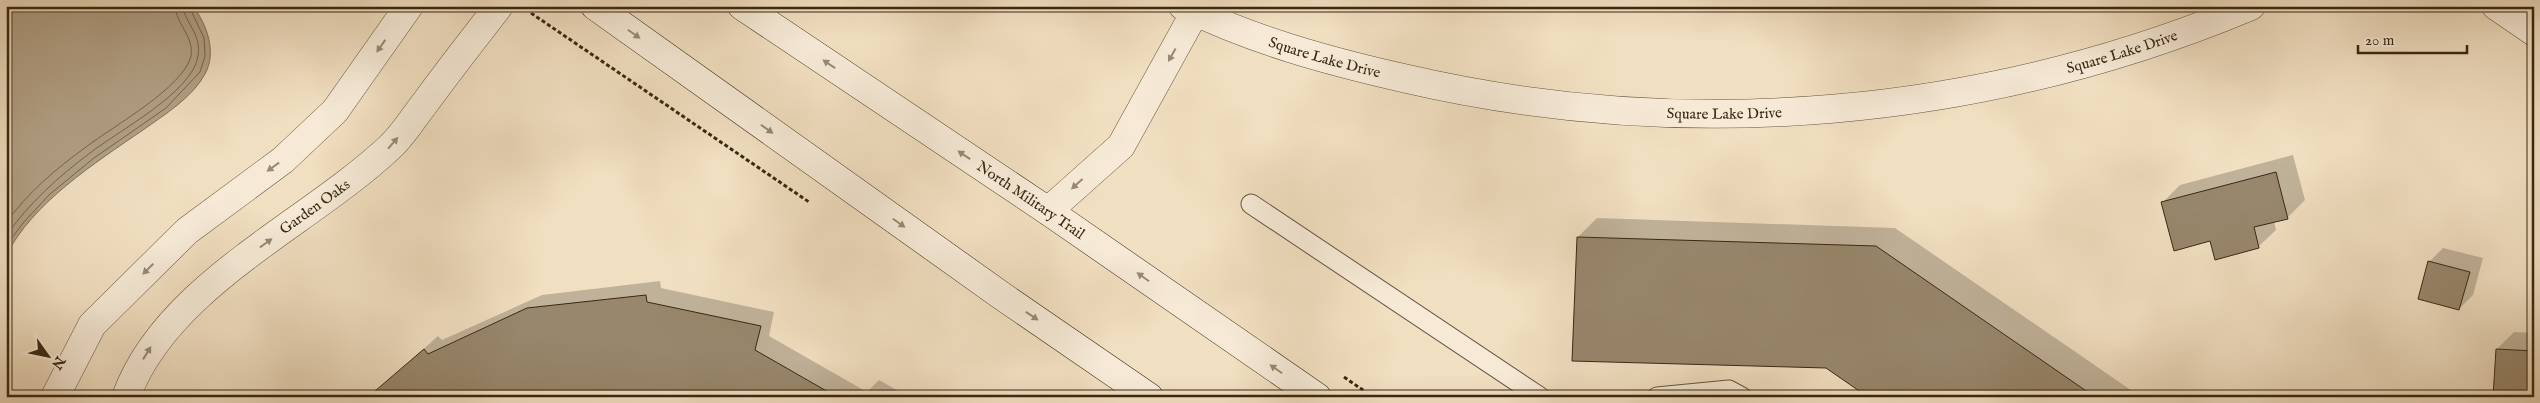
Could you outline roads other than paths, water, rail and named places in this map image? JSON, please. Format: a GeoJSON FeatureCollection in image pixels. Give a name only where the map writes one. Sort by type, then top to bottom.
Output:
{"type":"FeatureCollection","features":[{"type":"Feature","properties":{"kind":"street"},"geometry":{"type":"LineString","coordinates":[[55,397],[92,325],[187,231],[282,160],[336,111],[409,6]]}},
{"type":"Feature","properties":{"kind":"street","name":"Garden Oaks"},"geometry":{"type":"LineString","coordinates":[[126,397],[134,375],[154,342],[208,287],[333,194],[391,146],[499,6]]}},
{"type":"Feature","properties":{"kind":"street"},"geometry":{"type":"LineString","coordinates":[[595,6],[1002,296],[1149,397]]}},
{"type":"Feature","properties":{"kind":"street","name":"North Military Trail"},"geometry":{"type":"LineString","coordinates":[[742,6],[1048,211],[1317,397]]}},
{"type":"Feature","properties":{"kind":"street","name":"Square Lake Drive"},"geometry":{"type":"LineString","coordinates":[[1048,211],[1121,146],[1189,9],[1273,42],[1351,66],[1456,90],[1564,106],[1673,115],[1781,113],[1889,105],[1996,87],[2102,61],[2205,26],[2251,6]]}},
{"type":"Feature","properties":{"kind":"street"},"geometry":{"type":"LineString","coordinates":[[2496,6],[2534,32]]}},
{"type":"Feature","properties":{"kind":"lane"},"geometry":{"type":"LineString","coordinates":[[1251,204],[1540,397]]}},
{"type":"Feature","properties":{"kind":"lane"},"geometry":{"type":"LineString","coordinates":[[1657,397],[1732,395]]}},
{"type":"Feature","properties":{"kind":"water"},"geometry":{"type":"Polygon","coordinates":[[[6,6],[193,6],[209,39],[210,57],[209,66],[205,74],[193,91],[168,112],[85,170],[66,186],[32,219],[17,237],[6,256],[6,6]]]}}]}
